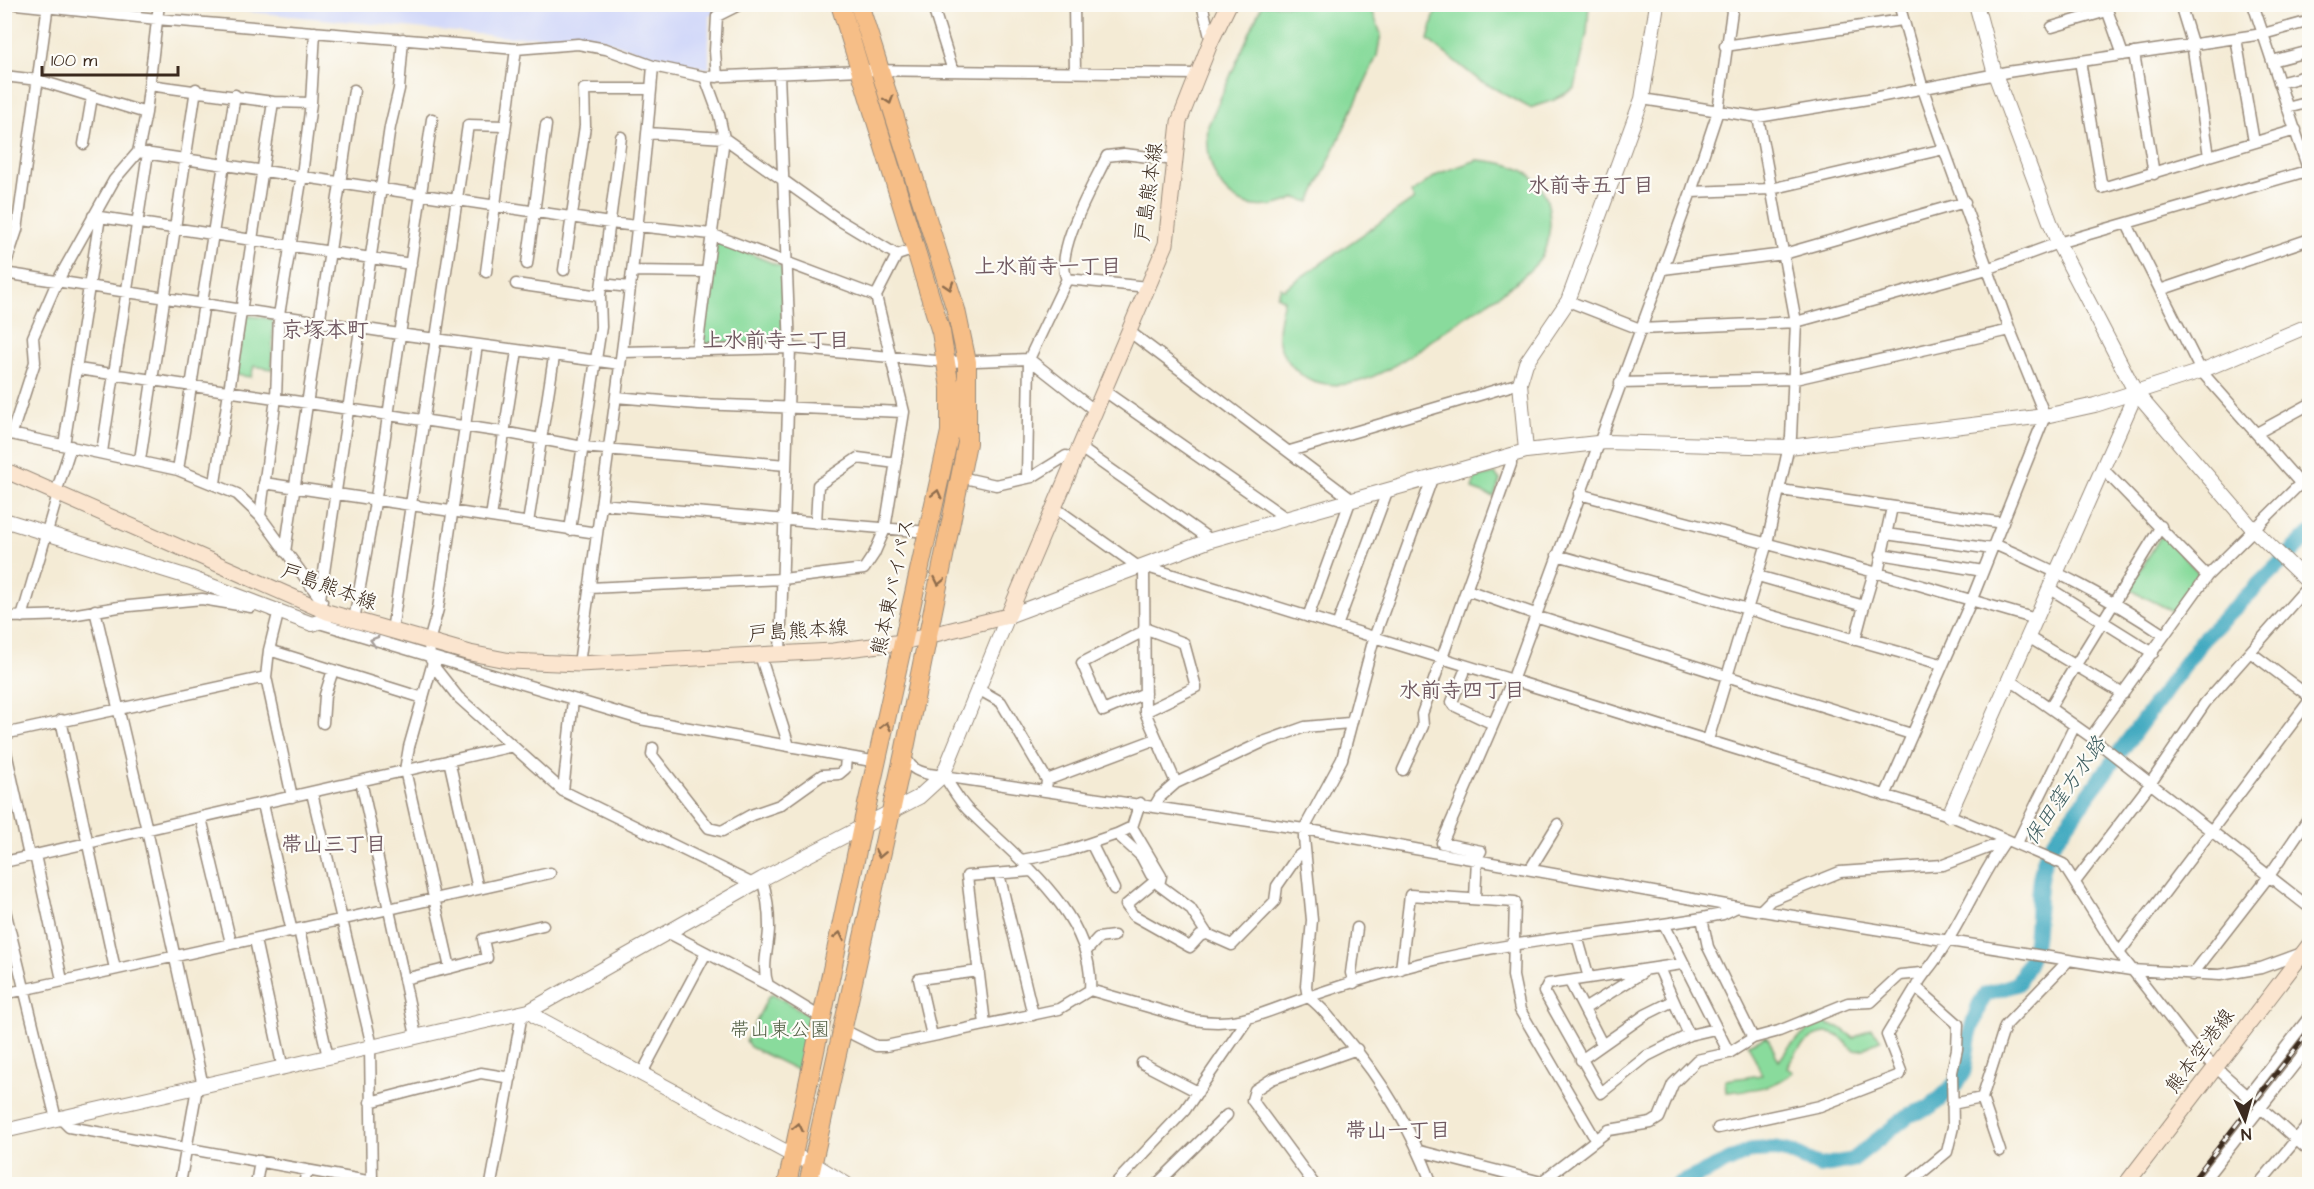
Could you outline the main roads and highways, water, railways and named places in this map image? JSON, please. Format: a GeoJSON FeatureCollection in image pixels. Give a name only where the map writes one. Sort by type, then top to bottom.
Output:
{"type":"FeatureCollection","features":[{"type":"Feature","properties":{"kind":"highway"},"geometry":{"type":"LineString","coordinates":[[808,1185],[904,753],[967,443],[967,362],[957,310],[859,4]]}},
{"type":"Feature","properties":{"kind":"highway","name":"熊本東バイパス"},"geometry":{"type":"LineString","coordinates":[[787,1185],[862,827],[950,432],[950,388],[947,362],[929,287],[915,249],[840,5]]}},
{"type":"Feature","properties":{"kind":"main road","name":"戸島熊本線"},"geometry":{"type":"LineString","coordinates":[[4,470],[322,611],[429,642],[511,661],[579,664],[780,654],[903,642],[1008,616],[1166,244],[1179,122],[1197,74],[1229,4]]}},
{"type":"Feature","properties":{"kind":"main road","name":"熊本空港線"},"geometry":{"type":"LineString","coordinates":[[2126,1185],[2306,948]]}},
{"type":"Feature","properties":{"kind":"waterway","name":"保田窪方水路"},"geometry":{"type":"LineString","coordinates":[[1679,1184],[1752,1150],[1775,1149],[1790,1152],[1820,1166],[1852,1160],[1909,1115],[1931,1107],[1957,1083],[1963,1074],[1969,1036],[1979,1005],[1986,994],[2017,984],[2031,958],[2042,869],[2050,847],[2203,639],[2310,534]]}},
{"type":"Feature","properties":{"kind":"railway"},"geometry":{"type":"LineString","coordinates":[[2190,1184],[2310,1030]]}},
{"type":"Feature","properties":{"kind":"district","name":"水前寺五丁目"},"geometry":{"type":"Point","coordinates":[1591,185]}},
{"type":"Feature","properties":{"kind":"district","name":"上水前寺一丁目"},"geometry":{"type":"Point","coordinates":[1048,266]}},
{"type":"Feature","properties":{"kind":"district","name":"京塚本町"},"geometry":{"type":"Point","coordinates":[325,330]}},
{"type":"Feature","properties":{"kind":"district","name":"上水前寺二丁目"},"geometry":{"type":"Point","coordinates":[776,340]}},
{"type":"Feature","properties":{"kind":"district","name":"水前寺四丁目"},"geometry":{"type":"Point","coordinates":[1462,690]}},
{"type":"Feature","properties":{"kind":"district","name":"帯山三丁目"},"geometry":{"type":"Point","coordinates":[334,844]}},
{"type":"Feature","properties":{"kind":"district","name":"帯山一丁目"},"geometry":{"type":"Point","coordinates":[1398,1130]}},
{"type":"Feature","properties":{"kind":"park label","name":"帯山東公園"},"geometry":{"type":"Point","coordinates":[780,1030]}}]}
